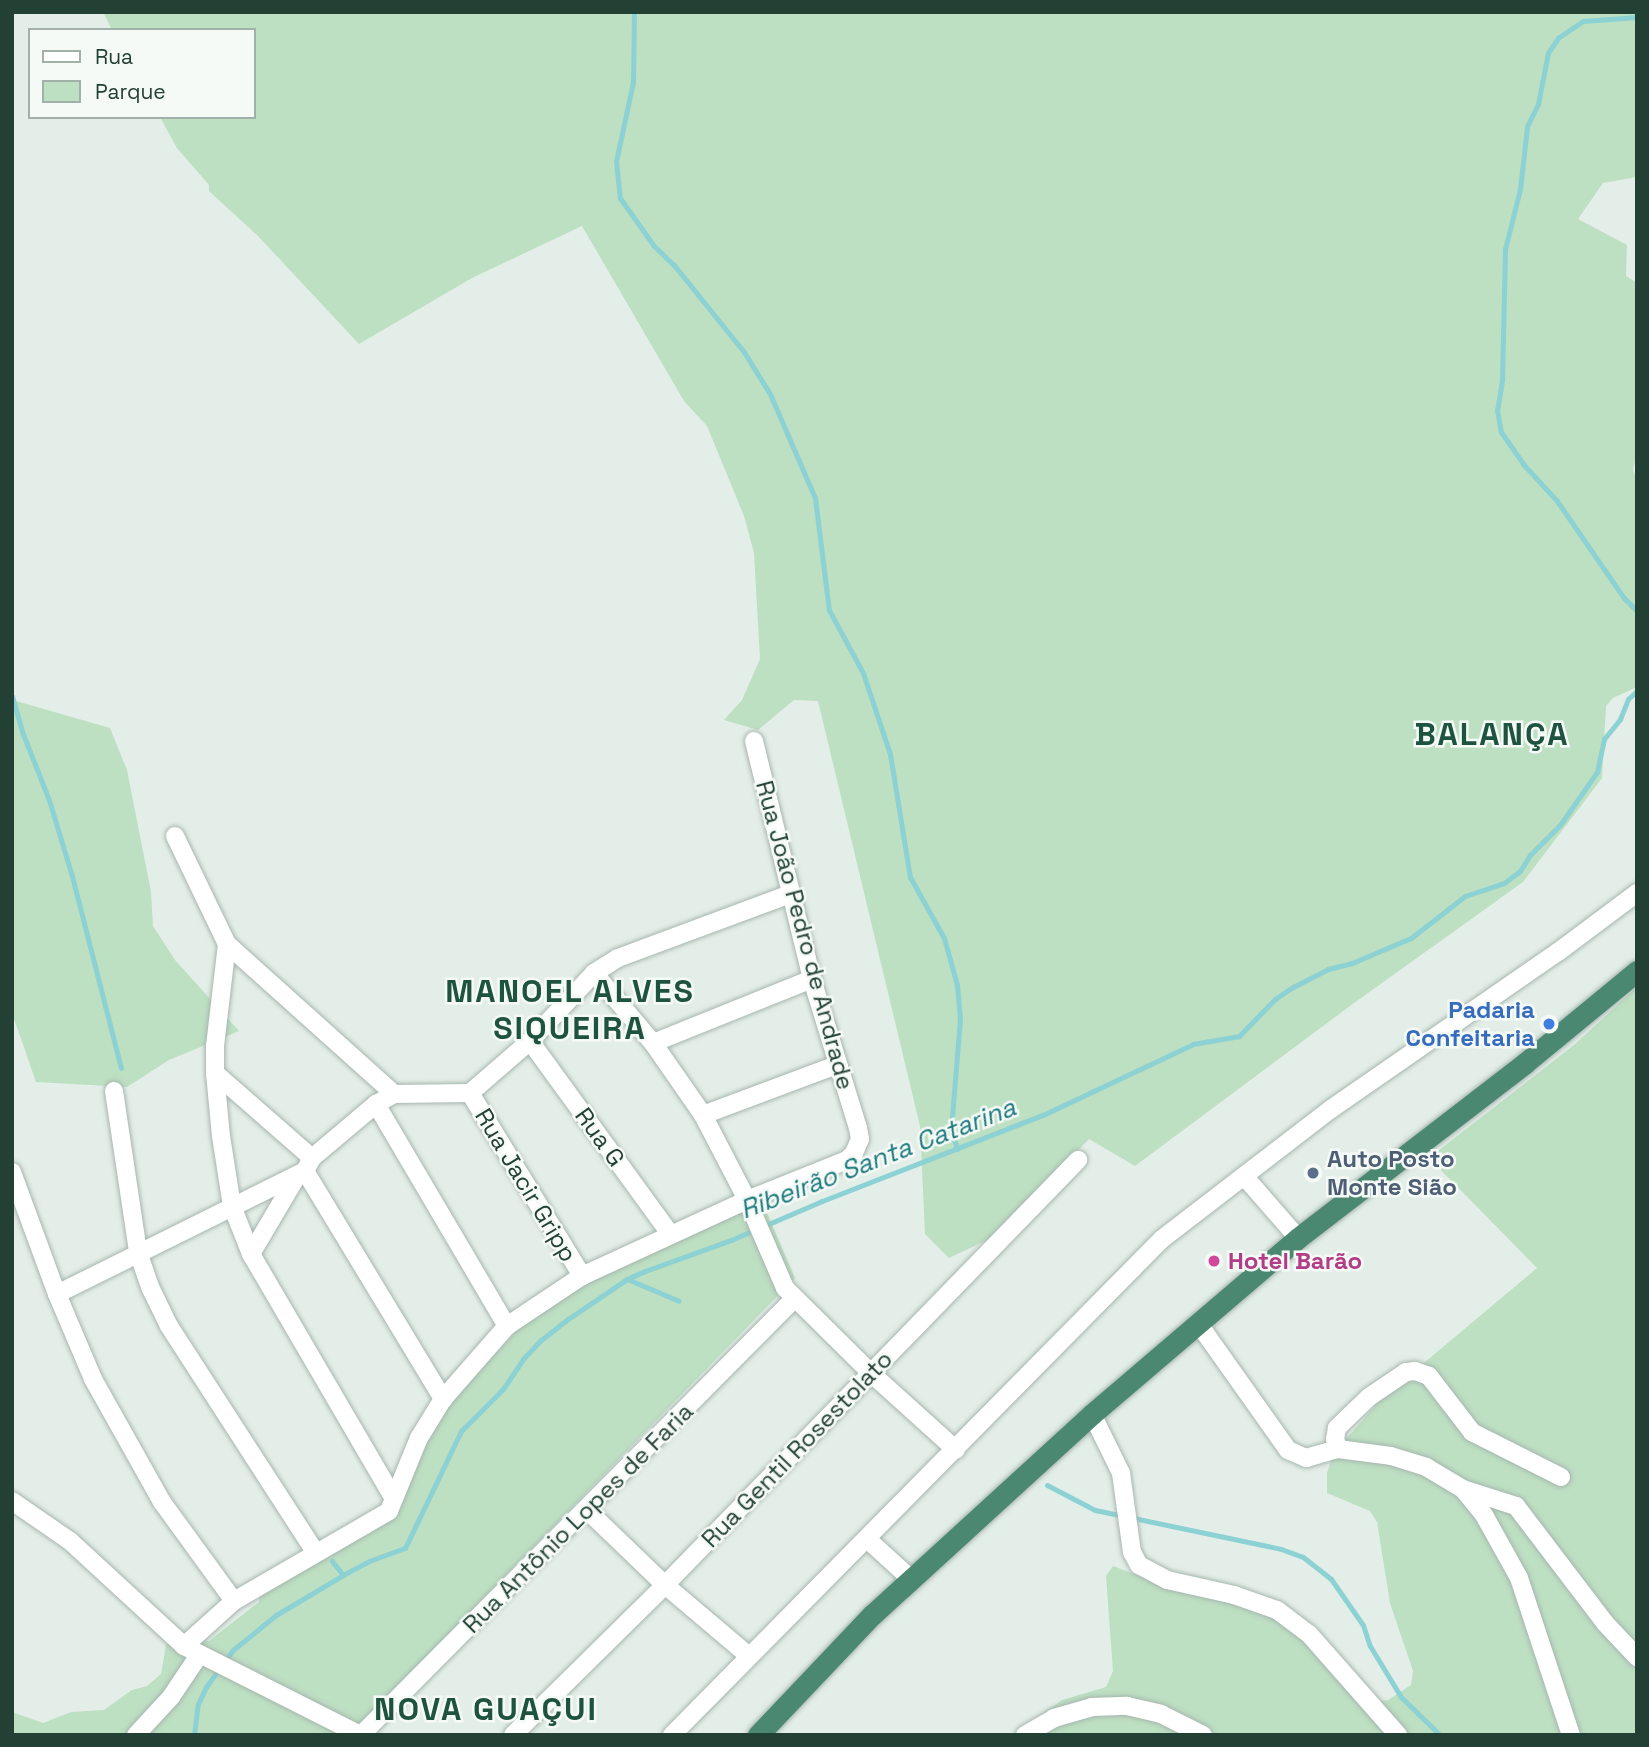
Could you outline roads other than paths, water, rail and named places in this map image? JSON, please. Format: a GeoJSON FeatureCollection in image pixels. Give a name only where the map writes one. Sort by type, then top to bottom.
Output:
{"type":"FeatureCollection","features":[{"type":"Feature","properties":{"kind":"highway"},"geometry":{"type":"LineString","coordinates":[[758,1735],[834,1654],[911,1579],[1092,1414],[1298,1238],[1525,1063],[1637,971]]}},
{"type":"Feature","properties":{"kind":"street","name":"Rua João Pedro de Andrade"},"geometry":{"type":"LineString","coordinates":[[747,1200],[846,1160],[857,1148],[858,1128],[812,979],[754,741]]}},
{"type":"Feature","properties":{"kind":"street"},"geometry":{"type":"LineString","coordinates":[[175,836],[226,944],[394,1094]]}},
{"type":"Feature","properties":{"kind":"street"},"geometry":{"type":"LineString","coordinates":[[672,1735],[1162,1239],[1331,1109],[1570,944],[1637,893]]}},
{"type":"Feature","properties":{"kind":"street"},"geometry":{"type":"LineString","coordinates":[[57,1294],[305,1168],[376,1104],[394,1094],[470,1093],[530,1041],[594,973],[618,958],[790,894]]}},
{"type":"Feature","properties":{"kind":"street"},"geometry":{"type":"LineString","coordinates":[[226,944],[215,1046],[215,1073],[232,1206],[251,1254],[393,1497]]}},
{"type":"Feature","properties":{"kind":"street"},"geometry":{"type":"LineString","coordinates":[[594,973],[653,1043],[703,1115],[747,1200],[785,1288],[872,1374],[956,1450]]}},
{"type":"Feature","properties":{"kind":"street"},"geometry":{"type":"LineString","coordinates":[[653,1043],[812,979]]}},
{"type":"Feature","properties":{"kind":"street","name":"Rua G"},"geometry":{"type":"LineString","coordinates":[[530,1041],[670,1234]]}},
{"type":"Feature","properties":{"kind":"street"},"geometry":{"type":"LineString","coordinates":[[703,1115],[837,1065]]}},
{"type":"Feature","properties":{"kind":"street"},"geometry":{"type":"LineString","coordinates":[[215,1073],[305,1168],[443,1399]]}},
{"type":"Feature","properties":{"kind":"street"},"geometry":{"type":"LineString","coordinates":[[114,1091],[138,1252],[150,1287],[169,1326],[316,1553]]}},
{"type":"Feature","properties":{"kind":"street","name":"Rua Jacir Gripp"},"geometry":{"type":"LineString","coordinates":[[470,1093],[582,1276]]}},
{"type":"Feature","properties":{"kind":"street"},"geometry":{"type":"LineString","coordinates":[[376,1104],[507,1326]]}},
{"type":"Feature","properties":{"kind":"street","name":"Rua Gentil Rosestolato"},"geometry":{"type":"LineString","coordinates":[[513,1735],[665,1585],[1078,1160]]}},
{"type":"Feature","properties":{"kind":"street"},"geometry":{"type":"LineString","coordinates":[[251,1254],[305,1168]]}},
{"type":"Feature","properties":{"kind":"street"},"geometry":{"type":"LineString","coordinates":[[12,1172],[57,1294],[93,1379],[162,1502],[234,1601]]}},
{"type":"Feature","properties":{"kind":"street"},"geometry":{"type":"LineString","coordinates":[[1244,1176],[1298,1238]]}},
{"type":"Feature","properties":{"kind":"street"},"geometry":{"type":"LineString","coordinates":[[136,1735],[205,1658],[234,1601],[389,1511],[419,1438],[443,1399],[507,1326],[582,1276],[747,1200]]}},
{"type":"Feature","properties":{"kind":"street","name":"Rua Antônio Lopes de Faria"},"geometry":{"type":"LineString","coordinates":[[360,1735],[587,1510],[794,1299]]}},
{"type":"Feature","properties":{"kind":"street"},"geometry":{"type":"LineString","coordinates":[[1198,1323],[1288,1450],[1306,1458],[1338,1449],[1391,1456],[1426,1467],[1464,1489],[1516,1506],[1605,1623],[1637,1657]]}},
{"type":"Feature","properties":{"kind":"street"},"geometry":{"type":"LineString","coordinates":[[1338,1449],[1337,1428],[1369,1397],[1406,1372],[1415,1371],[1429,1376],[1453,1412],[1472,1432],[1561,1477]]}},
{"type":"Feature","properties":{"kind":"street"},"geometry":{"type":"LineString","coordinates":[[1092,1414],[1121,1474],[1132,1552],[1139,1565],[1167,1580],[1234,1595],[1277,1610],[1310,1634],[1398,1735]]}},
{"type":"Feature","properties":{"kind":"street"},"geometry":{"type":"LineString","coordinates":[[1464,1489],[1484,1515],[1519,1578],[1571,1735]]}},
{"type":"Feature","properties":{"kind":"street"},"geometry":{"type":"LineString","coordinates":[[12,1501],[69,1541],[205,1658],[360,1735]]}},
{"type":"Feature","properties":{"kind":"street"},"geometry":{"type":"LineString","coordinates":[[587,1510],[665,1585],[749,1657]]}},
{"type":"Feature","properties":{"kind":"street"},"geometry":{"type":"LineString","coordinates":[[867,1539],[911,1579]]}},
{"type":"Feature","properties":{"kind":"street"},"geometry":{"type":"LineString","coordinates":[[1025,1735],[1054,1718],[1092,1707],[1127,1706],[1161,1714],[1203,1735]]}},
{"type":"Feature","properties":{"kind":"waterway"},"geometry":{"type":"LineString","coordinates":[[634,12],[633,82],[616,161],[620,198],[654,246],[674,265],[744,352],[770,394],[815,498],[829,610],[863,673],[890,754],[910,877],[944,938],[957,985],[960,1019],[951,1129],[957,1149]]}},
{"type":"Feature","properties":{"kind":"waterway","name":"Ribeirão Santa Catarina"},"geometry":{"type":"LineString","coordinates":[[1637,17],[1583,21],[1558,38],[1548,53],[1538,104],[1527,127],[1520,189],[1505,249],[1502,380],[1497,410],[1501,432],[1523,464],[1557,501],[1624,598],[1637,611]]}},
{"type":"Feature","properties":{"kind":"waterway","name":"Ribeirão Santa Catarina"},"geometry":{"type":"LineString","coordinates":[[194,1735],[198,1704],[206,1687],[233,1650],[276,1615],[343,1575],[369,1561],[405,1548],[461,1431],[503,1389],[523,1359],[541,1340],[568,1319],[627,1279],[645,1271],[731,1240],[822,1201],[1045,1114],[1193,1044],[1239,1036],[1275,999],[1293,987],[1328,969],[1352,963],[1411,938],[1465,896],[1504,883],[1520,871],[1530,855],[1560,825],[1597,772],[1604,739],[1620,719],[1628,699],[1637,691]]}},
{"type":"Feature","properties":{"kind":"waterway"},"geometry":{"type":"LineString","coordinates":[[12,696],[23,734],[49,800],[72,876],[121,1068]]}},
{"type":"Feature","properties":{"kind":"waterway"},"geometry":{"type":"LineString","coordinates":[[627,1279],[679,1301]]}},
{"type":"Feature","properties":{"kind":"waterway"},"geometry":{"type":"LineString","coordinates":[[1047,1485],[1095,1510],[1281,1549],[1303,1557],[1331,1579],[1363,1625],[1370,1646],[1401,1697],[1440,1735]]}},
{"type":"Feature","properties":{"kind":"waterway"},"geometry":{"type":"LineString","coordinates":[[332,1561],[343,1575]]}},
{"type":"Feature","properties":{"kind":"place","name":"Padaria Confeitaria"},"geometry":{"type":"Point","coordinates":[1549,1024]}},
{"type":"Feature","properties":{"kind":"place","name":"Auto Posto Monte Sião"},"geometry":{"type":"Point","coordinates":[1313,1173]}},
{"type":"Feature","properties":{"kind":"place","name":"Hotel Barão"},"geometry":{"type":"Point","coordinates":[1214,1261]}},
{"type":"Feature","properties":{"kind":"district","name":"BALANÇA"},"geometry":{"type":"Point","coordinates":[1492,734]}},
{"type":"Feature","properties":{"kind":"district","name":"MANOEL ALVES SIQUEIRA"},"geometry":{"type":"Point","coordinates":[570,1010]}},
{"type":"Feature","properties":{"kind":"district","name":"NOVA GUAÇUI"},"geometry":{"type":"Point","coordinates":[486,1709]}}]}
